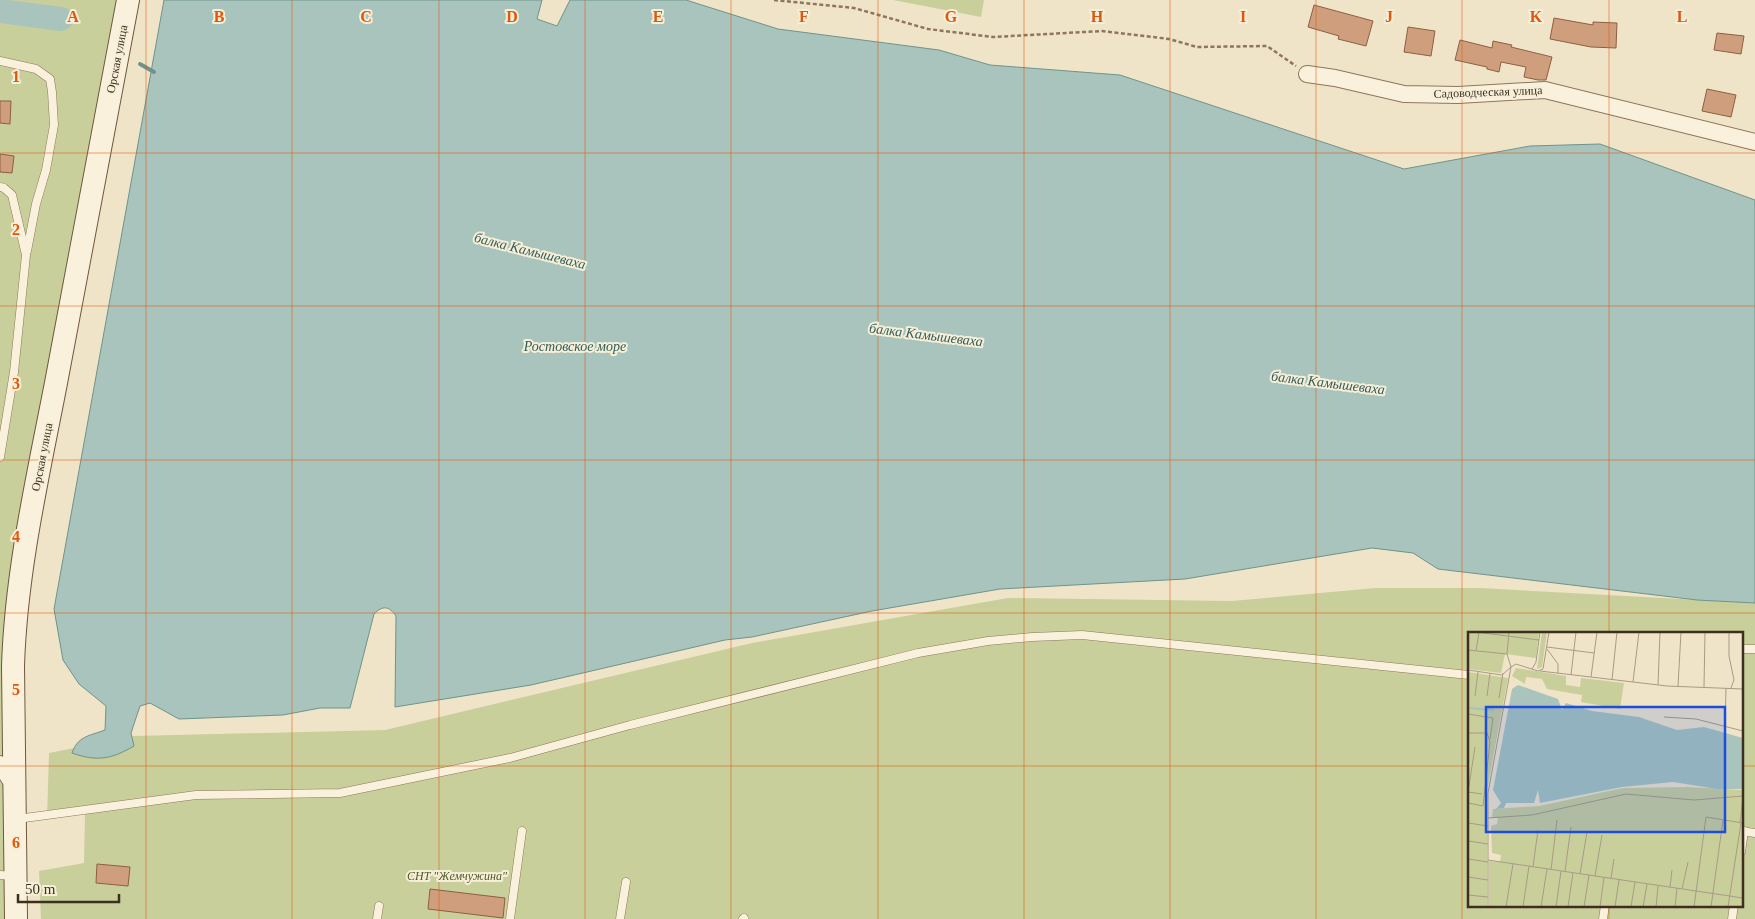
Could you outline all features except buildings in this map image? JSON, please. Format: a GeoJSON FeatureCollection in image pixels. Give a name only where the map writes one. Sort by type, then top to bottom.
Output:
{"type":"FeatureCollection","features":[{"type":"Feature","properties":{"kind":"main road","name":"Орская улица"},"geometry":{"type":"LineString","coordinates":[[16,919],[8,876],[15,820],[13,666],[18,597],[35,492],[128,0]]}},
{"type":"Feature","properties":{"kind":"street","name":"Садоводческая улица"},"geometry":{"type":"LineString","coordinates":[[1307,74],[1335,78],[1404,94],[1458,95],[1545,90],[1755,138]]}},
{"type":"Feature","properties":{"kind":"street"},"geometry":{"type":"LineString","coordinates":[[0,764],[15,788]]}},
{"type":"Feature","properties":{"kind":"lane"},"geometry":{"type":"LineString","coordinates":[[0,61],[36,69],[50,80],[54,125],[46,170],[36,204],[26,255],[14,372],[0,457]]}},
{"type":"Feature","properties":{"kind":"lane"},"geometry":{"type":"LineString","coordinates":[[0,187],[12,195],[26,255]]}},
{"type":"Feature","properties":{"kind":"lane"},"geometry":{"type":"LineString","coordinates":[[15,820],[196,795],[340,793],[510,758],[630,725],[918,653],[988,641],[1082,635],[1468,675]]}},
{"type":"Feature","properties":{"kind":"lane"},"geometry":{"type":"LineString","coordinates":[[1742,649],[1755,649]]}},
{"type":"Feature","properties":{"kind":"lane"},"geometry":{"type":"LineString","coordinates":[[1743,831],[1755,833]]}},
{"type":"Feature","properties":{"kind":"lane"},"geometry":{"type":"LineString","coordinates":[[510,919],[522,832]]}},
{"type":"Feature","properties":{"kind":"lane"},"geometry":{"type":"LineString","coordinates":[[620,919],[626,882]]}},
{"type":"Feature","properties":{"kind":"lane"},"geometry":{"type":"LineString","coordinates":[[377,919],[379,906]]}},
{"type":"Feature","properties":{"kind":"lane"},"geometry":{"type":"LineString","coordinates":[[1603,919],[1605,906]]}},
{"type":"Feature","properties":{"kind":"lane"},"geometry":{"type":"LineString","coordinates":[[1732,919],[1734,906]]}},
{"type":"Feature","properties":{"kind":"path"},"geometry":{"type":"LineString","coordinates":[[774,0],[854,8],[928,29],[993,37],[1102,31],[1169,39],[1197,47],[1267,46],[1307,74]]}},
{"type":"Feature","properties":{"kind":"green space"},"geometry":{"type":"Polygon","coordinates":[[[0,0],[122,0],[14,576],[9,919],[0,919],[0,0]]]}},
{"type":"Feature","properties":{"kind":"green space"},"geometry":{"type":"Polygon","coordinates":[[[893,0],[984,0],[981,17],[893,0]]]}},
{"type":"Feature","properties":{"kind":"green space","name":"СНТ \"Жемчужина\""},"geometry":{"type":"Polygon","coordinates":[[[1376,588],[1480,588],[1755,603],[1755,919],[41,919],[39,871],[84,863],[85,813],[47,819],[49,753],[134,736],[385,730],[752,643],[1008,598],[1232,601],[1376,588]]]}},
{"type":"Feature","properties":{"kind":"water","name":"Ростовское море"},"geometry":{"type":"Polygon","coordinates":[[[164,0],[542,0],[537,19],[557,26],[570,0],[686,0],[778,29],[939,50],[990,65],[1120,75],[1404,169],[1530,146],[1600,144],[1755,200],[1755,603],[1697,600],[1438,569],[1413,553],[1372,548],[1185,579],[1000,589],[872,611],[752,637],[725,640],[531,685],[395,707],[396,616],[391,610],[383,608],[374,614],[350,708],[320,708],[283,715],[179,719],[150,703],[140,706],[131,733],[134,746],[119,754],[104,758],[89,758],[72,753],[74,747],[81,740],[89,735],[105,730],[106,706],[79,684],[63,660],[54,609],[164,0]]]}},
{"type":"Feature","properties":{"kind":"waterway","name":"балка Камышеваха"},"geometry":{"type":"LineString","coordinates":[[0,11],[61,19]]}},
{"type":"Feature","properties":{"kind":"waterway","name":"балка Камышеваха"},"geometry":{"type":"LineString","coordinates":[[140,64],[154,72]]}}]}
